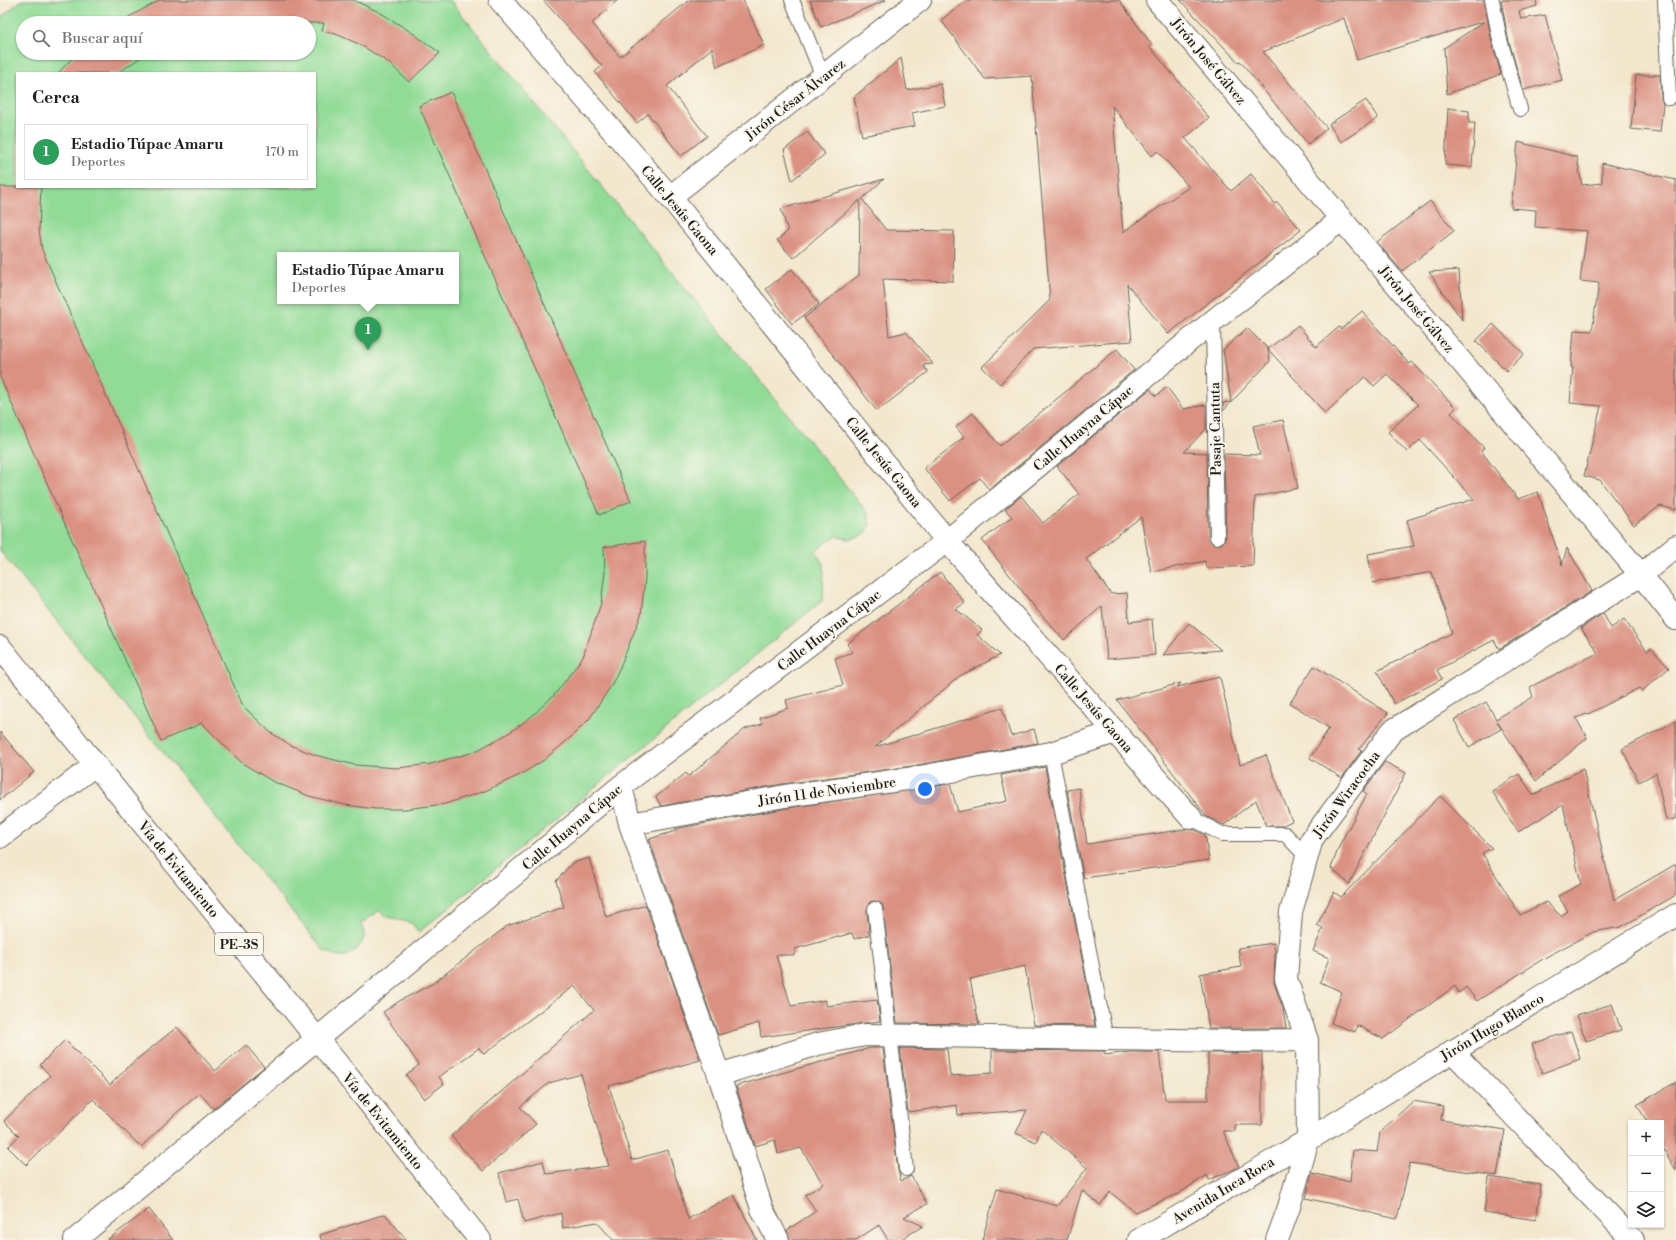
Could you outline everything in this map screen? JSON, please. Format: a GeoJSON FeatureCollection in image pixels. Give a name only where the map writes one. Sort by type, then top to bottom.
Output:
{"type":"FeatureCollection","features":[{"type":"Feature","properties":{"kind":"main road","name":"Calle Jesús Gaona"},"geometry":{"type":"LineString","coordinates":[[500,0],[670,197],[947,541],[1191,818]]}},
{"type":"Feature","properties":{"kind":"main road","name":"Jirón César Álvarez"},"geometry":{"type":"LineString","coordinates":[[670,197],[920,0]]}},
{"type":"Feature","properties":{"kind":"main road","name":"Jirón José Gálvez"},"geometry":{"type":"LineString","coordinates":[[1158,0],[1641,575],[1676,619]]}},
{"type":"Feature","properties":{"kind":"main road","name":"Calle Huayna Cápac"},"geometry":{"type":"LineString","coordinates":[[75,1240],[621,786],[947,541],[1214,321],[1342,219]]}},
{"type":"Feature","properties":{"kind":"main road","name":"Jirón Wiracocha"},"geometry":{"type":"LineString","coordinates":[[1276,1240],[1289,1207],[1308,1140],[1307,1040],[1286,979],[1291,912],[1312,839],[1392,731],[1641,575],[1676,546]]}},
{"type":"Feature","properties":{"kind":"main road","name":"Vía de Evitamiento"},"geometry":{"type":"LineString","coordinates":[[0,647],[480,1240]]}},
{"type":"Feature","properties":{"kind":"main road","name":"Jirón 11 de Noviembre"},"geometry":{"type":"LineString","coordinates":[[630,824],[785,796],[914,778],[1051,753],[1115,732]]}},
{"type":"Feature","properties":{"kind":"main road"},"geometry":{"type":"LineString","coordinates":[[0,837],[95,765]]}},
{"type":"Feature","properties":{"kind":"main road"},"geometry":{"type":"LineString","coordinates":[[621,786],[630,824],[719,1075],[762,1209],[778,1240]]}},
{"type":"Feature","properties":{"kind":"main road","name":"Jirón Hugo Blanco"},"geometry":{"type":"LineString","coordinates":[[1308,1140],[1676,915]]}},
{"type":"Feature","properties":{"kind":"main road"},"geometry":{"type":"LineString","coordinates":[[719,1075],[818,1044],[865,1035],[1234,1041],[1307,1040]]}},
{"type":"Feature","properties":{"kind":"main road"},"geometry":{"type":"LineString","coordinates":[[1452,1051],[1633,1240]]}},
{"type":"Feature","properties":{"kind":"main road","name":"Avenida Inca Roca"},"geometry":{"type":"LineString","coordinates":[[1139,1240],[1308,1140]]}},
{"type":"Feature","properties":{"kind":"lane"},"geometry":{"type":"LineString","coordinates":[[792,0],[823,77]]}},
{"type":"Feature","properties":{"kind":"lane"},"geometry":{"type":"LineString","coordinates":[[1492,0],[1500,40],[1520,108]]}},
{"type":"Feature","properties":{"kind":"lane"},"geometry":{"type":"LineString","coordinates":[[1665,0],[1668,98]]}},
{"type":"Feature","properties":{"kind":"lane","name":"Pasaje Cantuta"},"geometry":{"type":"LineString","coordinates":[[1214,321],[1217,537]]}},
{"type":"Feature","properties":{"kind":"lane"},"geometry":{"type":"LineString","coordinates":[[1051,753],[1106,1039]]}},
{"type":"Feature","properties":{"kind":"lane","name":"Calle Jesús Gaona"},"geometry":{"type":"LineString","coordinates":[[1191,818],[1222,834],[1285,834],[1307,858]]}},
{"type":"Feature","properties":{"kind":"lane"},"geometry":{"type":"LineString","coordinates":[[875,909],[906,1169]]}},
{"type":"Feature","properties":{"kind":"green space"},"geometry":{"type":"Polygon","coordinates":[[[22,0],[450,0],[868,513],[870,524],[866,533],[858,537],[851,539],[836,536],[815,551],[824,565],[823,600],[419,932],[411,923],[384,916],[380,910],[361,924],[364,932],[363,940],[359,947],[346,956],[335,955],[324,951],[0,551],[0,18],[22,0]]]}},
{"type":"Feature","properties":{"kind":"building"},"geometry":{"type":"Polygon","coordinates":[[[160,0],[353,0],[381,13],[440,53],[409,82],[389,63],[361,45],[336,34],[322,31],[324,23],[316,23],[316,16],[131,16],[160,0]]]}},
{"type":"Feature","properties":{"kind":"building"},"geometry":{"type":"Polygon","coordinates":[[[543,0],[618,0],[592,23],[620,57],[689,0],[743,0],[764,45],[717,67],[712,48],[667,86],[707,136],[681,156],[648,114],[637,123],[595,72],[602,66],[543,0]]]}},
{"type":"Feature","properties":{"kind":"building"},"geometry":{"type":"Polygon","coordinates":[[[810,0],[886,0],[821,27],[810,0]]]}},
{"type":"Feature","properties":{"kind":"building"},"geometry":{"type":"Polygon","coordinates":[[[968,0],[1119,0],[1152,45],[1150,47],[1209,118],[1185,138],[1231,191],[1251,174],[1275,204],[1277,202],[1301,230],[1168,334],[1127,284],[1132,341],[1033,349],[1000,384],[982,367],[1050,300],[1032,76],[985,79],[941,20],[968,0]],[[1112,106],[1123,232],[1189,187],[1158,151],[1152,156],[1112,106]]]}},
{"type":"Feature","properties":{"kind":"building"},"geometry":{"type":"Polygon","coordinates":[[[1180,0],[1484,0],[1492,42],[1501,74],[1447,94],[1444,48],[1485,21],[1357,60],[1344,18],[1263,52],[1327,128],[1308,144],[1240,61],[1238,62],[1180,0]]]}},
{"type":"Feature","properties":{"kind":"building"},"geometry":{"type":"Polygon","coordinates":[[[1501,0],[1536,0],[1537,6],[1519,11],[1521,19],[1545,15],[1562,80],[1523,90],[1508,38],[1501,0]]]}},
{"type":"Feature","properties":{"kind":"building"},"geometry":{"type":"Polygon","coordinates":[[[901,58],[907,90],[941,84],[945,106],[912,113],[915,126],[862,136],[854,97],[901,58]]]}},
{"type":"Feature","properties":{"kind":"building"},"geometry":{"type":"Polygon","coordinates":[[[70,60],[137,60],[119,72],[59,72],[70,60]]]}},
{"type":"Feature","properties":{"kind":"building"},"geometry":{"type":"Polygon","coordinates":[[[1636,75],[1660,75],[1661,98],[1663,104],[1660,132],[1631,129],[1636,75]]]}},
{"type":"Feature","properties":{"kind":"building"},"geometry":{"type":"Polygon","coordinates":[[[451,92],[631,501],[599,515],[419,106],[451,92]]]}},
{"type":"Feature","properties":{"kind":"building"},"geometry":{"type":"Polygon","coordinates":[[[1366,100],[1378,118],[1341,142],[1329,124],[1366,100]]]}},
{"type":"Feature","properties":{"kind":"building"},"geometry":{"type":"Polygon","coordinates":[[[1448,108],[1469,111],[1469,123],[1475,123],[1472,167],[1445,165],[1448,108]]]}},
{"type":"Feature","properties":{"kind":"building"},"geometry":{"type":"Polygon","coordinates":[[[807,132],[825,154],[792,180],[784,150],[807,132]]]}},
{"type":"Feature","properties":{"kind":"building"},"geometry":{"type":"Polygon","coordinates":[[[1518,142],[1577,157],[1582,185],[1602,183],[1602,163],[1676,180],[1676,510],[1660,506],[1634,525],[1600,480],[1584,476],[1601,406],[1570,403],[1573,367],[1571,367],[1574,330],[1592,331],[1599,283],[1580,281],[1587,231],[1535,227],[1536,210],[1511,208],[1518,142]]]}},
{"type":"Feature","properties":{"kind":"building"},"geometry":{"type":"Polygon","coordinates":[[[884,179],[862,199],[886,230],[954,231],[953,281],[883,279],[889,336],[906,332],[933,364],[923,365],[928,372],[877,411],[804,318],[859,275],[860,200],[793,258],[777,240],[788,231],[781,209],[884,179]]]}},
{"type":"Feature","properties":{"kind":"building"},"geometry":{"type":"Polygon","coordinates":[[[0,187],[41,188],[39,230],[42,250],[243,706],[270,732],[290,745],[315,755],[355,765],[397,768],[431,764],[474,752],[509,733],[531,717],[556,693],[583,657],[601,603],[605,572],[604,547],[645,541],[645,578],[641,615],[611,686],[590,718],[571,737],[544,760],[520,775],[485,791],[445,804],[405,809],[375,809],[345,805],[309,796],[272,781],[242,763],[202,723],[161,741],[0,377],[0,187]]]}},
{"type":"Feature","properties":{"kind":"building"},"geometry":{"type":"Polygon","coordinates":[[[1430,201],[1454,231],[1402,271],[1377,242],[1430,201]]]}},
{"type":"Feature","properties":{"kind":"building"},"geometry":{"type":"Polygon","coordinates":[[[792,269],[819,304],[792,324],[766,289],[792,269]]]}},
{"type":"Feature","properties":{"kind":"building"},"geometry":{"type":"Polygon","coordinates":[[[1459,270],[1462,320],[1429,272],[1459,270]]]}},
{"type":"Feature","properties":{"kind":"building"},"geometry":{"type":"Polygon","coordinates":[[[1362,311],[1409,364],[1412,362],[1456,408],[1451,413],[1484,448],[1481,451],[1518,499],[1538,492],[1562,565],[1567,548],[1592,591],[1499,649],[1494,640],[1437,670],[1442,679],[1394,704],[1377,671],[1452,633],[1432,572],[1373,583],[1368,554],[1414,546],[1407,520],[1474,499],[1420,440],[1407,452],[1388,432],[1418,405],[1387,374],[1374,386],[1365,377],[1325,413],[1268,349],[1298,325],[1316,347],[1339,327],[1341,329],[1362,311]]]}},
{"type":"Feature","properties":{"kind":"building"},"geometry":{"type":"Polygon","coordinates":[[[1493,324],[1524,354],[1507,371],[1476,341],[1493,324]]]}},
{"type":"Feature","properties":{"kind":"building"},"geometry":{"type":"Polygon","coordinates":[[[1247,328],[1268,349],[1270,361],[1223,411],[1223,403],[1231,402],[1223,350],[1247,328]]]}},
{"type":"Feature","properties":{"kind":"building"},"geometry":{"type":"Polygon","coordinates":[[[1117,349],[1134,370],[989,490],[980,478],[950,501],[924,468],[964,437],[956,427],[973,413],[1000,446],[1117,349]]]}},
{"type":"Feature","properties":{"kind":"building"},"geometry":{"type":"Polygon","coordinates":[[[1167,387],[1183,409],[1206,405],[1206,429],[1184,452],[1207,453],[1208,537],[1213,544],[1221,544],[1226,537],[1224,454],[1260,455],[1253,426],[1283,420],[1298,488],[1255,497],[1253,566],[1206,568],[1205,561],[1151,572],[1141,517],[1086,559],[1111,594],[1127,593],[1129,622],[1152,619],[1155,655],[1107,659],[1102,606],[1064,640],[1037,610],[982,540],[1012,517],[1005,509],[1021,496],[1043,523],[1079,494],[1057,466],[1150,389],[1156,396],[1167,387]]]}},
{"type":"Feature","properties":{"kind":"building"},"geometry":{"type":"Polygon","coordinates":[[[940,572],[965,603],[956,609],[982,630],[977,635],[1000,655],[960,676],[875,747],[1002,708],[1011,736],[1034,729],[1038,743],[912,766],[783,784],[661,806],[656,797],[686,773],[689,776],[745,729],[762,724],[760,718],[788,708],[786,700],[843,685],[835,658],[853,652],[847,644],[940,572]]]}},
{"type":"Feature","properties":{"kind":"building"},"geometry":{"type":"Polygon","coordinates":[[[1603,613],[1611,628],[1624,619],[1647,651],[1651,648],[1669,668],[1642,691],[1639,688],[1590,713],[1576,718],[1587,738],[1536,781],[1497,721],[1501,729],[1469,747],[1454,720],[1486,702],[1496,719],[1533,697],[1530,687],[1598,653],[1581,628],[1603,613]]]}},
{"type":"Feature","properties":{"kind":"building"},"geometry":{"type":"Polygon","coordinates":[[[1189,623],[1221,650],[1163,655],[1189,623]]]}},
{"type":"Feature","properties":{"kind":"building"},"geometry":{"type":"Polygon","coordinates":[[[1314,666],[1388,713],[1359,749],[1362,750],[1342,778],[1310,758],[1329,728],[1290,703],[1314,666]]]}},
{"type":"Feature","properties":{"kind":"building"},"geometry":{"type":"Polygon","coordinates":[[[1220,677],[1240,765],[1266,755],[1292,821],[1281,826],[1266,826],[1256,800],[1224,825],[1207,817],[1117,700],[1181,683],[1177,687],[1220,677]]]}},
{"type":"Feature","properties":{"kind":"building"},"geometry":{"type":"Polygon","coordinates":[[[1676,721],[1676,819],[1666,820],[1656,773],[1639,782],[1622,749],[1676,721]]]}},
{"type":"Feature","properties":{"kind":"building"},"geometry":{"type":"Polygon","coordinates":[[[0,732],[34,772],[0,800],[0,732]]]}},
{"type":"Feature","properties":{"kind":"building"},"geometry":{"type":"Polygon","coordinates":[[[1385,762],[1406,773],[1349,884],[1331,868],[1340,844],[1367,794],[1363,791],[1385,762]]]}},
{"type":"Feature","properties":{"kind":"building"},"geometry":{"type":"Polygon","coordinates":[[[1045,767],[1095,1026],[1034,1025],[1025,966],[970,979],[979,1024],[897,1023],[883,908],[882,904],[874,901],[870,902],[867,910],[869,935],[854,939],[852,933],[795,949],[795,955],[776,955],[791,1006],[826,1000],[826,1006],[877,1000],[880,1021],[761,1037],[759,1023],[718,1035],[649,839],[676,831],[675,829],[787,808],[950,784],[958,812],[1007,801],[1001,775],[1045,767]]]}},
{"type":"Feature","properties":{"kind":"building"},"geometry":{"type":"Polygon","coordinates":[[[1583,769],[1614,900],[1676,864],[1676,895],[1621,927],[1593,932],[1546,957],[1477,1001],[1466,987],[1459,993],[1455,986],[1383,1039],[1357,1025],[1355,1032],[1331,1023],[1342,992],[1320,982],[1329,958],[1313,951],[1323,928],[1317,925],[1334,892],[1341,897],[1440,796],[1492,848],[1482,853],[1520,915],[1546,902],[1561,916],[1568,911],[1558,896],[1581,884],[1563,805],[1518,832],[1492,791],[1519,774],[1533,795],[1583,769]]]}},
{"type":"Feature","properties":{"kind":"building"},"geometry":{"type":"Polygon","coordinates":[[[1079,788],[1087,844],[1186,829],[1195,830],[1205,835],[1209,860],[1084,878],[1067,790],[1079,788]]]}},
{"type":"Feature","properties":{"kind":"building"},"geometry":{"type":"Polygon","coordinates":[[[589,858],[606,917],[646,905],[700,1060],[609,1086],[632,1160],[668,1150],[688,1219],[734,1195],[757,1240],[613,1240],[597,1222],[563,1228],[561,1213],[524,1223],[518,1199],[506,1202],[499,1173],[543,1161],[546,1174],[609,1166],[581,1074],[549,1083],[520,1107],[536,1124],[483,1171],[451,1136],[594,1010],[574,986],[484,1054],[479,1048],[439,1077],[444,1084],[424,1099],[406,1075],[419,1065],[383,1012],[401,1000],[432,984],[507,926],[564,907],[556,881],[572,863],[589,858]]]}},
{"type":"Feature","properties":{"kind":"building"},"geometry":{"type":"Polygon","coordinates":[[[1274,943],[1274,983],[1283,1008],[1286,1028],[1209,1028],[1200,974],[1241,967],[1238,948],[1274,943]]]}},
{"type":"Feature","properties":{"kind":"building"},"geometry":{"type":"Polygon","coordinates":[[[1612,1004],[1621,1030],[1586,1041],[1577,1015],[1612,1004]]]}},
{"type":"Feature","properties":{"kind":"building"},"geometry":{"type":"Polygon","coordinates":[[[177,1027],[215,1071],[246,1045],[264,1067],[213,1109],[200,1093],[173,1116],[141,1147],[93,1099],[26,1165],[8,1147],[19,1136],[4,1121],[50,1076],[40,1065],[65,1040],[110,1085],[130,1065],[177,1027]]]}},
{"type":"Feature","properties":{"kind":"building"},"geometry":{"type":"Polygon","coordinates":[[[1571,1031],[1580,1059],[1542,1073],[1532,1044],[1571,1031]]]}},
{"type":"Feature","properties":{"kind":"building"},"geometry":{"type":"Polygon","coordinates":[[[870,1048],[883,1048],[898,1170],[901,1181],[911,1176],[927,1204],[904,1217],[923,1226],[900,1240],[888,1240],[879,1225],[856,1240],[790,1240],[787,1230],[816,1211],[805,1195],[823,1184],[801,1148],[778,1154],[775,1140],[755,1146],[736,1086],[870,1048]]]}},
{"type":"Feature","properties":{"kind":"building"},"geometry":{"type":"Polygon","coordinates":[[[900,1048],[947,1049],[950,1076],[992,1073],[992,1050],[1104,1051],[1105,1055],[1129,1052],[1159,1052],[1165,1100],[1208,1100],[1208,1053],[1262,1053],[1262,1125],[1235,1125],[1235,1131],[1223,1131],[1239,1167],[1209,1180],[1207,1175],[1178,1194],[1135,1212],[1110,1192],[1100,1205],[1082,1190],[1067,1240],[982,1240],[997,1189],[1057,1206],[1087,1168],[1041,1129],[1036,1142],[1016,1133],[1027,1110],[958,1115],[957,1105],[908,1112],[900,1048]]]}},
{"type":"Feature","properties":{"kind":"building"},"geometry":{"type":"Polygon","coordinates":[[[1676,1082],[1676,1170],[1664,1150],[1664,1120],[1646,1120],[1637,1105],[1676,1082]]]}},
{"type":"Feature","properties":{"kind":"building"},"geometry":{"type":"Polygon","coordinates":[[[1413,1101],[1443,1106],[1441,1120],[1505,1130],[1497,1176],[1410,1163],[1397,1219],[1306,1198],[1312,1173],[1350,1182],[1353,1150],[1377,1152],[1380,1132],[1413,1101]]]}},
{"type":"Feature","properties":{"kind":"building"},"geometry":{"type":"Polygon","coordinates":[[[1489,1177],[1541,1185],[1536,1220],[1484,1212],[1489,1177]]]}},
{"type":"Feature","properties":{"kind":"building"},"geometry":{"type":"Polygon","coordinates":[[[149,1209],[173,1240],[107,1240],[149,1209]]]}},
{"type":"Feature","properties":{"kind":"building"},"geometry":{"type":"Polygon","coordinates":[[[385,1214],[407,1240],[321,1240],[320,1235],[385,1214]]]}},
{"type":"Feature","properties":{"kind":"place","name":"Estadio Túpac Amaru"},"geometry":{"type":"Point","coordinates":[368,350]}}]}
